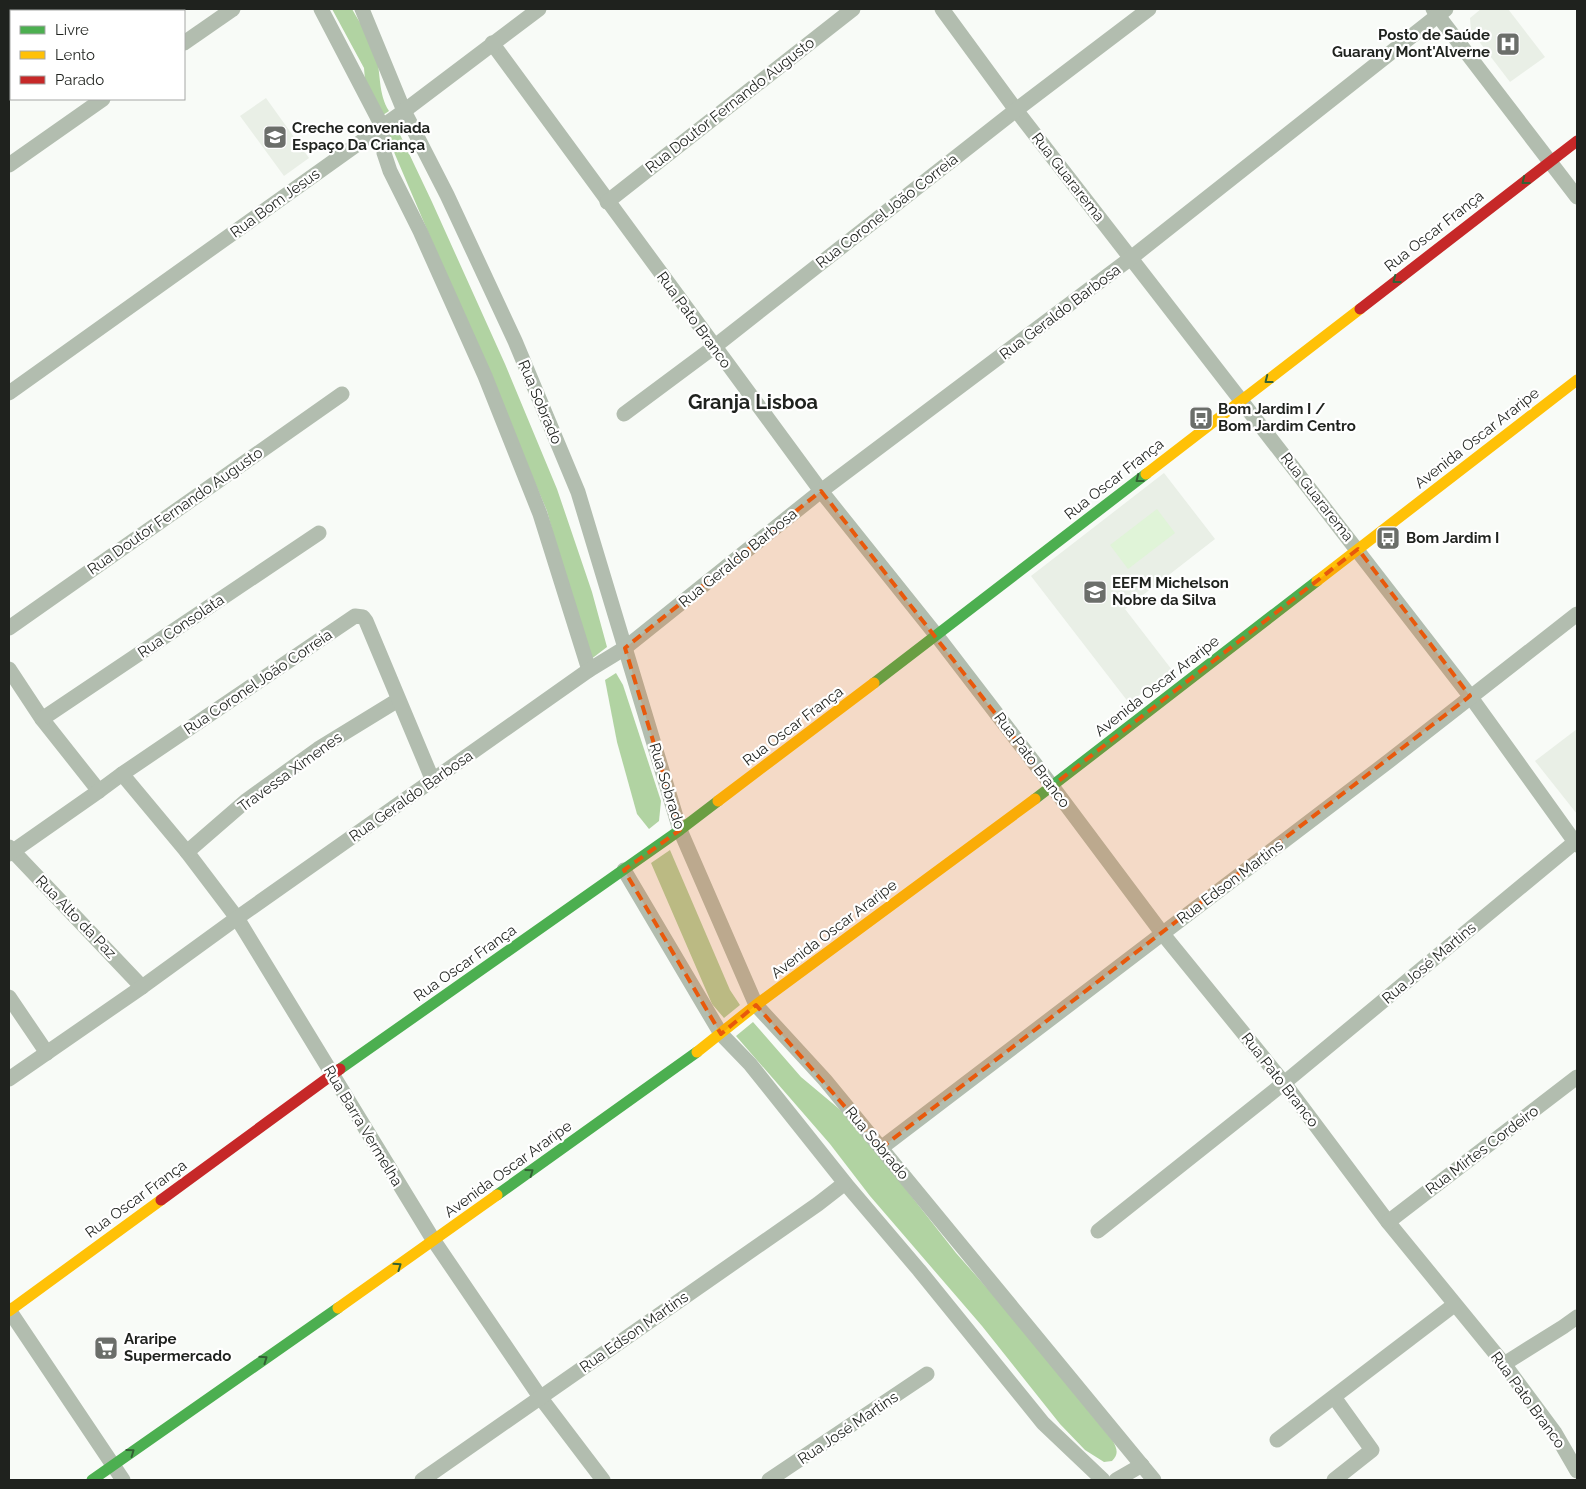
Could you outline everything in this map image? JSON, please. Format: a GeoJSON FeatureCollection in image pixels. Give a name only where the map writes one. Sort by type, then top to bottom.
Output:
{"type":"FeatureCollection","features":[{"type":"Feature","properties":{"kind":"street"},"geometry":{"type":"LineString","coordinates":[[185,42],[233,9]]}},
{"type":"Feature","properties":{"kind":"street"},"geometry":{"type":"LineString","coordinates":[[321,9],[382,126],[384,153],[390,171],[424,240],[485,376],[540,514],[589,670]]}},
{"type":"Feature","properties":{"kind":"street","name":"Rua Sobrado"},"geometry":{"type":"LineString","coordinates":[[362,9],[404,111],[447,195],[515,341],[578,492],[680,830],[756,1005],[824,1080],[881,1148],[1154,1480]]}},
{"type":"Feature","properties":{"kind":"street","name":"Rua Bom Jesus"},"geometry":{"type":"LineString","coordinates":[[9,393],[404,111],[539,9]]}},
{"type":"Feature","properties":{"kind":"street","name":"Rua Doutor Fernando Augusto"},"geometry":{"type":"LineString","coordinates":[[607,202],[853,9]]}},
{"type":"Feature","properties":{"kind":"street","name":"Rua Guararema"},"geometry":{"type":"LineString","coordinates":[[942,9],[1016,110],[1470,696],[1576,844]]}},
{"type":"Feature","properties":{"kind":"street","name":"Rua Coronel João Correia"},"geometry":{"type":"LineString","coordinates":[[624,414],[714,348],[1016,110],[1149,9]]}},
{"type":"Feature","properties":{"kind":"street"},"geometry":{"type":"LineString","coordinates":[[1439,11],[1577,197]]}},
{"type":"Feature","properties":{"kind":"street","name":"Rua Geraldo Barbosa"},"geometry":{"type":"LineString","coordinates":[[9,1079],[589,670],[626,648],[820,491],[1131,258],[1439,11]]}},
{"type":"Feature","properties":{"kind":"street","name":"Rua Pato Branco"},"geometry":{"type":"LineString","coordinates":[[492,43],[820,491],[937,636],[1162,933],[1284,1083],[1388,1222],[1504,1364],[1555,1433],[1577,1471]]}},
{"type":"Feature","properties":{"kind":"street"},"geometry":{"type":"LineString","coordinates":[[9,165],[102,100]]}},
{"type":"Feature","properties":{"kind":"street","name":"Rua Oscar França"},"geometry":{"type":"LineString","coordinates":[[9,1310],[332,1075],[680,830],[937,636],[1577,140]]}},
{"type":"Feature","properties":{"kind":"street","name":"Avenida Oscar Araripe"},"geometry":{"type":"LineString","coordinates":[[92,1480],[434,1241],[722,1034],[756,1005],[1052,786],[1577,380]]}},
{"type":"Feature","properties":{"kind":"street","name":"Rua Doutor Fernando Augusto"},"geometry":{"type":"LineString","coordinates":[[9,628],[342,394]]}},
{"type":"Feature","properties":{"kind":"street","name":"Rua Consolata"},"geometry":{"type":"LineString","coordinates":[[42,719],[319,532]]}},
{"type":"Feature","properties":{"kind":"street","name":"Rua Edson Martins"},"geometry":{"type":"LineString","coordinates":[[881,1148],[1390,761],[1470,696],[1577,614]]}},
{"type":"Feature","properties":{"kind":"street","name":"Rua Coronel João Correia"},"geometry":{"type":"LineString","coordinates":[[10,851],[355,616],[363,617],[366,621],[433,781]]}},
{"type":"Feature","properties":{"kind":"street"},"geometry":{"type":"LineString","coordinates":[[9,669],[42,719],[100,791]]}},
{"type":"Feature","properties":{"kind":"street","name":"Travessa Ximenes"},"geometry":{"type":"LineString","coordinates":[[187,852],[247,800],[310,754],[398,700]]}},
{"type":"Feature","properties":{"kind":"street","name":"Rua Barra Vermelha"},"geometry":{"type":"LineString","coordinates":[[122,774],[187,852],[237,918],[434,1241],[540,1397],[602,1480]]}},
{"type":"Feature","properties":{"kind":"street","name":"Rua José Martins"},"geometry":{"type":"LineString","coordinates":[[1098,1231],[1284,1083],[1576,844]]}},
{"type":"Feature","properties":{"kind":"street","name":"Rua Alto da Paz"},"geometry":{"type":"LineString","coordinates":[[10,851],[142,987]]}},
{"type":"Feature","properties":{"kind":"street"},"geometry":{"type":"LineString","coordinates":[[624,870],[722,1034],[750,1064],[845,1183],[931,1284],[1043,1423],[1103,1480]]}},
{"type":"Feature","properties":{"kind":"street"},"geometry":{"type":"LineString","coordinates":[[9,997],[47,1053]]}},
{"type":"Feature","properties":{"kind":"street","name":"Rua Mirtes Cordeiro"},"geometry":{"type":"LineString","coordinates":[[1388,1222],[1577,1077]]}},
{"type":"Feature","properties":{"kind":"street","name":"Rua Edson Martins"},"geometry":{"type":"LineString","coordinates":[[422,1480],[810,1210],[845,1183]]}},
{"type":"Feature","properties":{"kind":"street"},"geometry":{"type":"LineString","coordinates":[[1277,1440],[1454,1305]]}},
{"type":"Feature","properties":{"kind":"street"},"geometry":{"type":"LineString","coordinates":[[9,1310],[123,1480]]}},
{"type":"Feature","properties":{"kind":"street"},"geometry":{"type":"LineString","coordinates":[[1504,1364],[1577,1317]]}},
{"type":"Feature","properties":{"kind":"street","name":"Rua José Martins"},"geometry":{"type":"LineString","coordinates":[[769,1480],[927,1374]]}},
{"type":"Feature","properties":{"kind":"street"},"geometry":{"type":"LineString","coordinates":[[1334,1397],[1372,1450],[1334,1480]]}},
{"type":"Feature","properties":{"kind":"street"},"geometry":{"type":"LineString","coordinates":[[1116,1480],[1142,1465]]}},
{"type":"Feature","properties":{"kind":"highlighted area"},"geometry":{"type":"Polygon","coordinates":[[[821,491],[1052,786],[1358,549],[1470,696],[881,1148],[756,1005],[721,1034],[624,870],[680,830],[625,648],[821,491]]]}},
{"type":"Feature","properties":{"kind":"shaded area"},"geometry":{"type":"Polygon","coordinates":[[[332,9],[352,9],[374,49],[378,61],[383,98],[389,111],[380,117],[365,80],[364,68],[332,9]]]}},
{"type":"Feature","properties":{"kind":"shaded area","name":"Posto de Saúde Guarany Mont'Alverne"},"geometry":{"type":"Polygon","coordinates":[[[1481,9],[1508,9],[1545,57],[1510,82],[1471,31],[1470,18],[1481,9]]]}},
{"type":"Feature","properties":{"kind":"shaded area","name":"Creche conveniada Espaço Da Criança"},"geometry":{"type":"Polygon","coordinates":[[[266,98],[309,158],[284,176],[240,116],[266,98]]]}},
{"type":"Feature","properties":{"kind":"shaded area"},"geometry":{"type":"Polygon","coordinates":[[[395,124],[505,364],[557,489],[592,592],[607,647],[590,660],[583,643],[547,511],[385,131],[395,124]]]}},
{"type":"Feature","properties":{"kind":"shaded area","name":"EEFM Michelson Nobre da Silva"},"geometry":{"type":"Polygon","coordinates":[[[1164,473],[1215,539],[1125,609],[1172,670],[1129,703],[1031,576],[1164,473]]]}},
{"type":"Feature","properties":{"kind":"shaded area"},"geometry":{"type":"Polygon","coordinates":[[[1157,509],[1175,533],[1128,569],[1110,545],[1157,509]]]}},
{"type":"Feature","properties":{"kind":"shaded area"},"geometry":{"type":"Polygon","coordinates":[[[616,673],[623,685],[661,801],[659,821],[649,829],[637,814],[617,742],[605,680],[616,673]]]}},
{"type":"Feature","properties":{"kind":"shaded area"},"geometry":{"type":"Polygon","coordinates":[[[1577,729],[1577,814],[1535,761],[1577,729]]]}},
{"type":"Feature","properties":{"kind":"shaded area"},"geometry":{"type":"Polygon","coordinates":[[[670,850],[730,990],[740,1005],[724,1018],[712,1004],[651,863],[670,850]]]}},
{"type":"Feature","properties":{"kind":"shaded area"},"geometry":{"type":"Polygon","coordinates":[[[753,1022],[801,1077],[850,1118],[956,1253],[1002,1305],[1113,1441],[1117,1451],[1112,1461],[1104,1462],[1085,1450],[1060,1424],[982,1326],[870,1196],[830,1144],[736,1036],[753,1022]]]}},
{"type":"Feature","properties":{"kind":"traffic: fast"},"geometry":{"type":"LineString","coordinates":[[874,683],[1146,474]]}},
{"type":"Feature","properties":{"kind":"traffic: fast"},"geometry":{"type":"LineString","coordinates":[[1035,799],[1317,581]]}},
{"type":"Feature","properties":{"kind":"traffic: fast"},"geometry":{"type":"LineString","coordinates":[[340,1069],[680,830],[718,801]]}},
{"type":"Feature","properties":{"kind":"traffic: fast"},"geometry":{"type":"LineString","coordinates":[[497,1195],[697,1052]]}},
{"type":"Feature","properties":{"kind":"traffic: fast"},"geometry":{"type":"LineString","coordinates":[[92,1480],[338,1308]]}},
{"type":"Feature","properties":{"kind":"traffic: slow"},"geometry":{"type":"LineString","coordinates":[[1146,474],[1360,309]]}},
{"type":"Feature","properties":{"kind":"traffic: slow"},"geometry":{"type":"LineString","coordinates":[[1317,581],[1577,380]]}},
{"type":"Feature","properties":{"kind":"traffic: slow"},"geometry":{"type":"LineString","coordinates":[[718,801],[874,683]]}},
{"type":"Feature","properties":{"kind":"traffic: slow"},"geometry":{"type":"LineString","coordinates":[[697,1052],[756,1005],[1035,799]]}},
{"type":"Feature","properties":{"kind":"traffic: slow"},"geometry":{"type":"LineString","coordinates":[[338,1308],[497,1195]]}},
{"type":"Feature","properties":{"kind":"traffic: slow"},"geometry":{"type":"LineString","coordinates":[[9,1311],[161,1200]]}},
{"type":"Feature","properties":{"kind":"traffic: jam"},"geometry":{"type":"LineString","coordinates":[[1360,309],[1577,141]]}},
{"type":"Feature","properties":{"kind":"traffic: jam"},"geometry":{"type":"LineString","coordinates":[[161,1200],[340,1069]]}},
{"type":"Feature","properties":{"kind":"place","name":"Posto de Saúde Guarany Mont'Alverne"},"geometry":{"type":"Point","coordinates":[1508,44]}},
{"type":"Feature","properties":{"kind":"place","name":"Creche conveniada Espaço Da Criança"},"geometry":{"type":"Point","coordinates":[275,137]}},
{"type":"Feature","properties":{"kind":"place","name":"Bom Jardim I / Bom Jardim Centro"},"geometry":{"type":"Point","coordinates":[1201,418]}},
{"type":"Feature","properties":{"kind":"place","name":"Bom Jardim I"},"geometry":{"type":"Point","coordinates":[1388,538]}},
{"type":"Feature","properties":{"kind":"place","name":"EEFM Michelson Nobre da Silva"},"geometry":{"type":"Point","coordinates":[1095,592]}},
{"type":"Feature","properties":{"kind":"place","name":"Araripe Supermercado"},"geometry":{"type":"Point","coordinates":[106,1348]}},
{"type":"Feature","properties":{"kind":"district","name":"Granja Lisboa"},"geometry":{"type":"Point","coordinates":[753,402]}}]}
